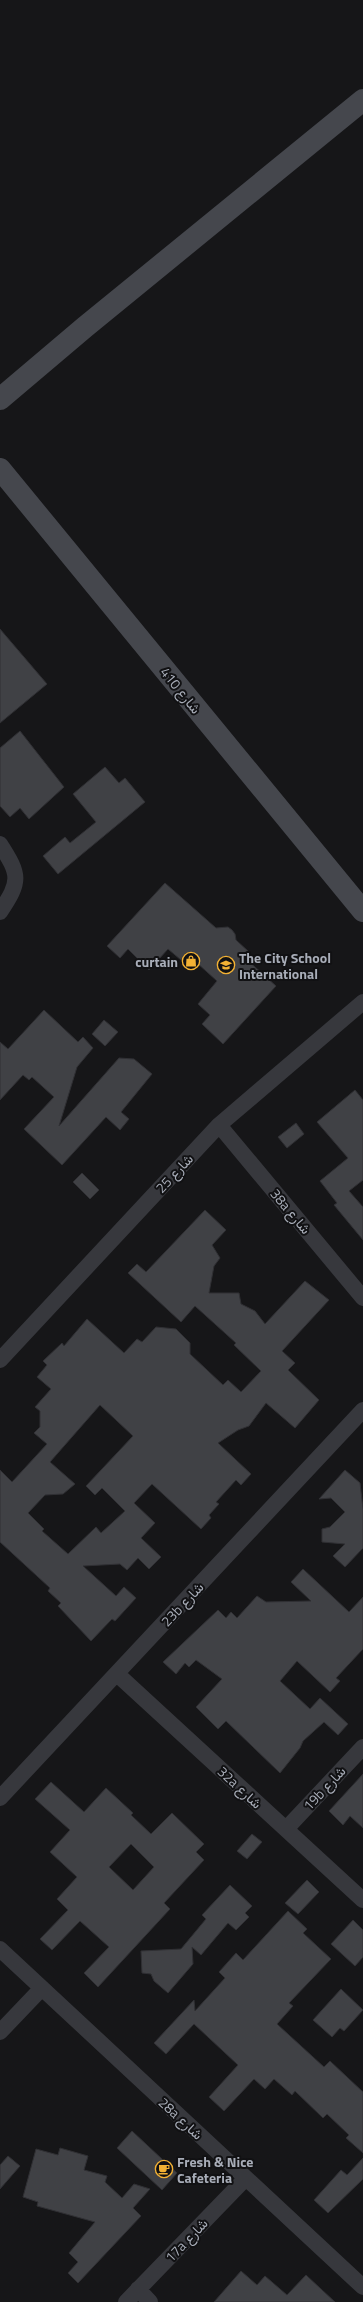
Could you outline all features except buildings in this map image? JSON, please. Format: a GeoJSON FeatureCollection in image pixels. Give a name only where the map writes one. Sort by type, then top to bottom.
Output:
{"type":"FeatureCollection","features":[{"type":"Feature","properties":{"kind":"street"},"geometry":{"type":"LineString","coordinates":[[0,399],[85,327],[363,100]]}},
{"type":"Feature","properties":{"kind":"street","name":"شارع 410"},"geometry":{"type":"LineString","coordinates":[[0,469],[363,911]]}},
{"type":"Feature","properties":{"kind":"street"},"geometry":{"type":"LineString","coordinates":[[0,844],[12,862],[16,876],[14,892],[0,912]]}},
{"type":"Feature","properties":{"kind":"street","name":"شارع 25"},"geometry":{"type":"LineString","coordinates":[[0,1360],[219,1124],[363,1002]]}},
{"type":"Feature","properties":{"kind":"street","name":"38a شارع"},"geometry":{"type":"LineString","coordinates":[[219,1124],[363,1298]]}},
{"type":"Feature","properties":{"kind":"street","name":"23b شارع"},"geometry":{"type":"LineString","coordinates":[[0,1798],[363,1410]]}},
{"type":"Feature","properties":{"kind":"street","name":"32a شارع"},"geometry":{"type":"LineString","coordinates":[[117,1674],[363,1900]]}},
{"type":"Feature","properties":{"kind":"street","name":"19b شارع"},"geometry":{"type":"LineString","coordinates":[[286,1829],[363,1747]]}},
{"type":"Feature","properties":{"kind":"street","name":"28a شارع"},"geometry":{"type":"LineString","coordinates":[[0,1949],[363,2287]]}},
{"type":"Feature","properties":{"kind":"street"},"geometry":{"type":"LineString","coordinates":[[0,2032],[42,1988]]}},
{"type":"Feature","properties":{"kind":"street","name":"17a شارع"},"geometry":{"type":"LineString","coordinates":[[126,2302],[246,2178]]}},
{"type":"Feature","properties":{"kind":"street"},"geometry":{"type":"LineString","coordinates":[[138,2290],[150,2302]]}},
{"type":"Feature","properties":{"kind":"place","name":"curtain"},"geometry":{"type":"Point","coordinates":[191,961]}},
{"type":"Feature","properties":{"kind":"place","name":"The City School International"},"geometry":{"type":"Point","coordinates":[226,965]}},
{"type":"Feature","properties":{"kind":"place","name":"Fresh & Nice Cafeteria"},"geometry":{"type":"Point","coordinates":[164,2169]}}]}
